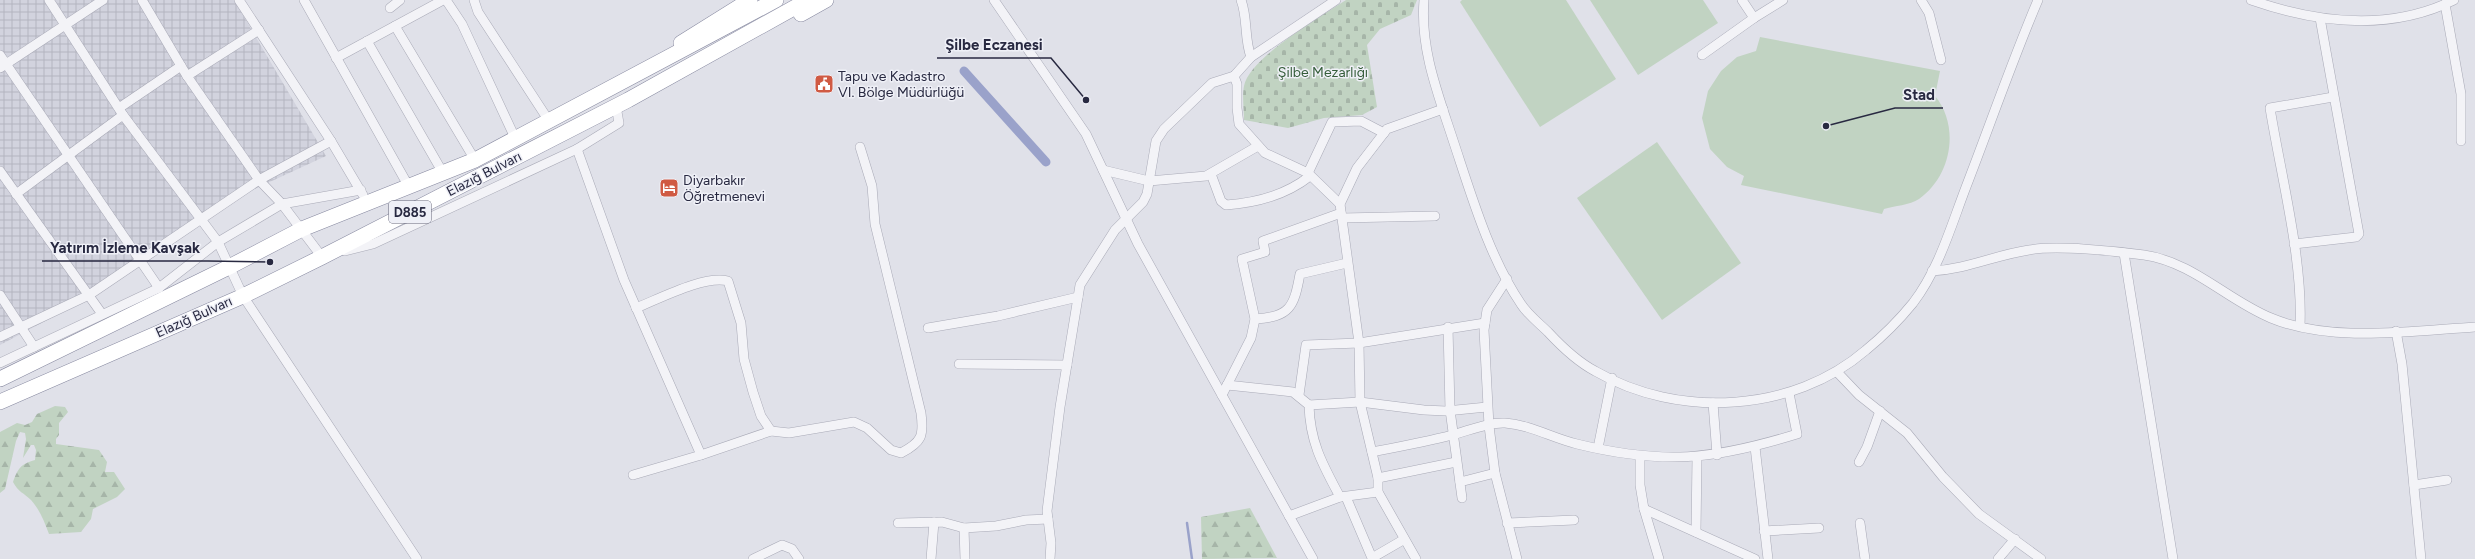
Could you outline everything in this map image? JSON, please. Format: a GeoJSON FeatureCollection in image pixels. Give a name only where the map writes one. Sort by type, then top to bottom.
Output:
{"type":"FeatureCollection","features":[{"type":"Feature","properties":{"kind":"highway","name":"Elazığ Bulvarı"},"geometry":{"type":"LineString","coordinates":[[0,379],[229,267],[364,197],[409,187],[475,160],[516,140],[776,0]]}},
{"type":"Feature","properties":{"kind":"highway","name":"Elazığ Bulvarı"},"geometry":{"type":"LineString","coordinates":[[0,402],[243,296],[322,257],[616,106],[808,0]]}},
{"type":"Feature","properties":{"kind":"highway"},"geometry":{"type":"LineString","coordinates":[[655,85],[696,71],[826,0]]}},
{"type":"Feature","properties":{"kind":"highway"},"geometry":{"type":"LineString","coordinates":[[639,75],[684,40],[746,1]]}},
{"type":"Feature","properties":{"kind":"street"},"geometry":{"type":"LineString","coordinates":[[48,0],[121,112],[218,242],[243,296],[417,559]]}},
{"type":"Feature","properties":{"kind":"street"},"geometry":{"type":"LineString","coordinates":[[3,66],[103,0]]}},
{"type":"Feature","properties":{"kind":"street"},"geometry":{"type":"LineString","coordinates":[[142,0],[187,76],[259,180],[282,204],[322,257],[373,244],[577,148],[619,123],[616,106]]}},
{"type":"Feature","properties":{"kind":"street"},"geometry":{"type":"LineString","coordinates":[[0,363],[160,288],[218,242],[282,204],[364,197],[332,141],[239,0]]}},
{"type":"Feature","properties":{"kind":"street"},"geometry":{"type":"LineString","coordinates":[[304,0],[409,187]]}},
{"type":"Feature","properties":{"kind":"street"},"geometry":{"type":"LineString","coordinates":[[390,8],[400,0]]}},
{"type":"Feature","properties":{"kind":"street"},"geometry":{"type":"LineString","coordinates":[[336,58],[442,0]]}},
{"type":"Feature","properties":{"kind":"street"},"geometry":{"type":"LineString","coordinates":[[446,0],[462,24],[516,140]]}},
{"type":"Feature","properties":{"kind":"street"},"geometry":{"type":"LineString","coordinates":[[474,0],[478,12],[549,121]]}},
{"type":"Feature","properties":{"kind":"street"},"geometry":{"type":"LineString","coordinates":[[994,0],[1086,134],[1127,220],[1312,559]]}},
{"type":"Feature","properties":{"kind":"street"},"geometry":{"type":"LineString","coordinates":[[1241,0],[1244,7],[1246,44],[1251,57]]}},
{"type":"Feature","properties":{"kind":"street"},"geometry":{"type":"LineString","coordinates":[[1050,559],[1047,511],[1067,365],[1080,285],[1091,265],[1115,230],[1127,220],[1143,202],[1149,181],[1156,141],[1164,128],[1212,82],[1234,76],[1251,57],[1335,0]]}},
{"type":"Feature","properties":{"kind":"street"},"geometry":{"type":"LineString","coordinates":[[1424,0],[1422,24],[1428,59],[1443,109],[1495,259],[1522,306],[1558,342],[1594,371],[1636,388],[1681,400],[1713,402],[1769,399],[1810,387],[1838,373],[1868,349],[1913,303],[1939,260],[2038,0]]}},
{"type":"Feature","properties":{"kind":"street"},"geometry":{"type":"LineString","coordinates":[[1742,0],[1754,18]]}},
{"type":"Feature","properties":{"kind":"street"},"geometry":{"type":"LineString","coordinates":[[1702,55],[1754,18],[1783,0]]}},
{"type":"Feature","properties":{"kind":"street"},"geometry":{"type":"LineString","coordinates":[[1921,0],[1929,13],[1941,60]]}},
{"type":"Feature","properties":{"kind":"street"},"geometry":{"type":"LineString","coordinates":[[2251,0],[2274,8],[2320,18],[2357,22],[2381,22],[2450,2],[2461,94],[2461,142]]}},
{"type":"Feature","properties":{"kind":"street"},"geometry":{"type":"LineString","coordinates":[[2294,244],[2356,237],[2359,234],[2333,97],[2320,18]]}},
{"type":"Feature","properties":{"kind":"street"},"geometry":{"type":"LineString","coordinates":[[396,26],[475,160]]}},
{"type":"Feature","properties":{"kind":"street"},"geometry":{"type":"LineString","coordinates":[[187,76],[259,30]]}},
{"type":"Feature","properties":{"kind":"street"},"geometry":{"type":"LineString","coordinates":[[367,41],[443,173]]}},
{"type":"Feature","properties":{"kind":"street"},"geometry":{"type":"LineString","coordinates":[[0,55],[3,66],[160,288]]}},
{"type":"Feature","properties":{"kind":"street"},"geometry":{"type":"LineString","coordinates":[[16,194],[68,156],[121,112],[181,66]]}},
{"type":"Feature","properties":{"kind":"street"},"geometry":{"type":"LineString","coordinates":[[1234,76],[1238,84],[1237,108],[1240,124],[1265,153],[1309,175],[1341,212]]}},
{"type":"Feature","properties":{"kind":"street"},"geometry":{"type":"LineString","coordinates":[[2300,326],[2300,292],[2294,244],[2270,108],[2333,97]]}},
{"type":"Feature","properties":{"kind":"street"},"geometry":{"type":"LineString","coordinates":[[1416,559],[1403,540],[1378,492],[1378,478],[1360,402],[1359,343],[1341,212],[1356,168],[1387,129],[1443,109]]}},
{"type":"Feature","properties":{"kind":"street"},"geometry":{"type":"LineString","coordinates":[[1211,174],[1221,201],[1226,205],[1254,203],[1298,186],[1309,175],[1332,122],[1361,120],[1384,133]]}},
{"type":"Feature","properties":{"kind":"street"},"geometry":{"type":"LineString","coordinates":[[0,337],[89,295],[259,180],[332,141]]}},
{"type":"Feature","properties":{"kind":"street"},"geometry":{"type":"LineString","coordinates":[[1103,170],[1149,181],[1206,176],[1258,146]]}},
{"type":"Feature","properties":{"kind":"street"},"geometry":{"type":"LineString","coordinates":[[633,475],[701,455],[771,431],[789,434],[854,422],[867,428],[891,450],[901,453],[911,448],[921,438],[924,431],[921,413],[875,224],[872,186],[860,147]]}},
{"type":"Feature","properties":{"kind":"street"},"geometry":{"type":"LineString","coordinates":[[577,148],[624,280],[701,455]]}},
{"type":"Feature","properties":{"kind":"street"},"geometry":{"type":"LineString","coordinates":[[0,171],[3,181],[16,194],[102,314]]}},
{"type":"Feature","properties":{"kind":"street"},"geometry":{"type":"LineString","coordinates":[[1222,395],[1250,338],[1255,319],[1242,259],[1265,252],[1263,241],[1341,212],[1435,216]]}},
{"type":"Feature","properties":{"kind":"street"},"geometry":{"type":"LineString","coordinates":[[1932,271],[1956,270],[2030,249],[2146,255],[2174,264],[2206,278],[2245,304],[2271,318],[2300,326],[2331,331],[2396,331],[2475,327]]}},
{"type":"Feature","properties":{"kind":"street"},"geometry":{"type":"LineString","coordinates":[[2124,253],[2173,559]]}},
{"type":"Feature","properties":{"kind":"street"},"geometry":{"type":"LineString","coordinates":[[1255,319],[1281,315],[1288,309],[1296,299],[1300,274],[1347,263]]}},
{"type":"Feature","properties":{"kind":"street"},"geometry":{"type":"LineString","coordinates":[[636,308],[694,285],[722,279],[728,281],[741,323],[744,359],[752,392],[761,416],[771,431]]}},
{"type":"Feature","properties":{"kind":"street"},"geometry":{"type":"LineString","coordinates":[[1507,279],[1487,310],[1484,323],[1487,407],[1495,473],[1517,559]]}},
{"type":"Feature","properties":{"kind":"street"},"geometry":{"type":"LineString","coordinates":[[0,295],[34,347]]}},
{"type":"Feature","properties":{"kind":"street"},"geometry":{"type":"LineString","coordinates":[[928,328],[998,316],[1078,297]]}},
{"type":"Feature","properties":{"kind":"street"},"geometry":{"type":"LineString","coordinates":[[1299,395],[1306,345],[1359,343],[1484,323]]}},
{"type":"Feature","properties":{"kind":"street"},"geometry":{"type":"LineString","coordinates":[[1448,328],[1452,435],[1462,498]]}},
{"type":"Feature","properties":{"kind":"street"},"geometry":{"type":"LineString","coordinates":[[2396,331],[2402,364],[2422,559]]}},
{"type":"Feature","properties":{"kind":"street"},"geometry":{"type":"LineString","coordinates":[[959,364],[1067,365]]}},
{"type":"Feature","properties":{"kind":"street"},"geometry":{"type":"LineString","coordinates":[[1838,373],[1859,395],[1907,433],[1943,477],[1979,514],[2042,559]]}},
{"type":"Feature","properties":{"kind":"street"},"geometry":{"type":"LineString","coordinates":[[1598,448],[1612,378]]}},
{"type":"Feature","properties":{"kind":"street"},"geometry":{"type":"LineString","coordinates":[[1227,385],[1293,392],[1299,395],[1309,405],[1309,428],[1320,460],[1343,497],[1372,558],[1403,540]]}},
{"type":"Feature","properties":{"kind":"street"},"geometry":{"type":"LineString","coordinates":[[1372,452],[1503,423],[1532,427],[1560,439],[1640,456],[1669,459],[1717,455],[1755,447],[1797,434],[1789,393]]}},
{"type":"Feature","properties":{"kind":"street"},"geometry":{"type":"LineString","coordinates":[[1309,405],[1360,402],[1424,410],[1450,410],[1487,407]]}},
{"type":"Feature","properties":{"kind":"street"},"geometry":{"type":"LineString","coordinates":[[1713,402],[1717,455]]}},
{"type":"Feature","properties":{"kind":"street"},"geometry":{"type":"LineString","coordinates":[[1859,462],[1867,447],[1880,411]]}},
{"type":"Feature","properties":{"kind":"street"},"geometry":{"type":"LineString","coordinates":[[1755,447],[1768,559]]}},
{"type":"Feature","properties":{"kind":"street"},"geometry":{"type":"LineString","coordinates":[[1640,456],[1640,485],[1644,509],[1659,559]]}},
{"type":"Feature","properties":{"kind":"street"},"geometry":{"type":"LineString","coordinates":[[1696,532],[1697,457]]}},
{"type":"Feature","properties":{"kind":"street"},"geometry":{"type":"LineString","coordinates":[[1378,478],[1456,462]]}},
{"type":"Feature","properties":{"kind":"street"},"geometry":{"type":"LineString","coordinates":[[1460,482],[1495,473]]}},
{"type":"Feature","properties":{"kind":"street"},"geometry":{"type":"LineString","coordinates":[[2414,485],[2448,480]]}},
{"type":"Feature","properties":{"kind":"street"},"geometry":{"type":"LineString","coordinates":[[1289,516],[1343,497],[1378,492]]}},
{"type":"Feature","properties":{"kind":"street"},"geometry":{"type":"LineString","coordinates":[[1644,509],[1755,559]]}},
{"type":"Feature","properties":{"kind":"street"},"geometry":{"type":"LineString","coordinates":[[898,523],[934,522],[964,528],[996,526],[1026,520],[1048,519]]}},
{"type":"Feature","properties":{"kind":"street"},"geometry":{"type":"LineString","coordinates":[[1507,523],[1574,520]]}},
{"type":"Feature","properties":{"kind":"street"},"geometry":{"type":"LineString","coordinates":[[931,559],[934,522]]}},
{"type":"Feature","properties":{"kind":"street"},"geometry":{"type":"LineString","coordinates":[[1860,523],[1865,559]]}},
{"type":"Feature","properties":{"kind":"street"},"geometry":{"type":"LineString","coordinates":[[964,528],[965,559]]}},
{"type":"Feature","properties":{"kind":"street"},"geometry":{"type":"LineString","coordinates":[[1764,531],[1819,528]]}},
{"type":"Feature","properties":{"kind":"street"},"geometry":{"type":"LineString","coordinates":[[1998,559],[2015,539]]}},
{"type":"Feature","properties":{"kind":"street"},"geometry":{"type":"LineString","coordinates":[[753,559],[782,545],[792,549],[799,559]]}},
{"type":"Feature","properties":{"kind":"shaded area"},"geometry":{"type":"Polygon","coordinates":[[[0,0],[234,0],[326,156],[231,200],[100,292],[0,345],[0,0]]]}},
{"type":"Feature","properties":{"kind":"green space","name":"Şilbe Mezarlığı"},"geometry":{"type":"Polygon","coordinates":[[[1346,0],[1417,0],[1411,15],[1380,29],[1367,45],[1377,107],[1362,115],[1324,118],[1288,128],[1244,120],[1244,86],[1249,75],[1259,63],[1288,38],[1346,0]]]}},
{"type":"Feature","properties":{"kind":"green space"},"geometry":{"type":"Polygon","coordinates":[[[1462,0],[1566,0],[1616,79],[1540,127],[1460,2],[1462,0]]]}},
{"type":"Feature","properties":{"kind":"green space"},"geometry":{"type":"Polygon","coordinates":[[[1590,0],[1703,0],[1718,23],[1638,75],[1590,0]]]}},
{"type":"Feature","properties":{"kind":"green space"},"geometry":{"type":"Polygon","coordinates":[[[1760,37],[1940,71],[1935,96],[1943,108],[1948,122],[1950,136],[1949,150],[1939,177],[1930,189],[1919,199],[1907,204],[1884,209],[1882,214],[1741,185],[1744,176],[1727,167],[1710,149],[1702,118],[1708,91],[1721,71],[1737,57],[1756,51],[1760,37]]]}},
{"type":"Feature","properties":{"kind":"green space"},"geometry":{"type":"Polygon","coordinates":[[[1657,142],[1741,263],[1662,320],[1577,198],[1657,142]]]}},
{"type":"Feature","properties":{"kind":"green space"},"geometry":{"type":"Polygon","coordinates":[[[55,406],[65,407],[68,412],[59,423],[59,435],[56,439],[56,444],[99,450],[107,462],[105,472],[114,472],[125,489],[117,497],[93,509],[91,519],[81,532],[49,534],[37,508],[13,482],[23,465],[35,460],[36,450],[34,445],[31,445],[23,458],[26,439],[25,433],[20,432],[16,441],[5,489],[0,493],[0,432],[17,423],[25,425],[32,422],[37,414],[55,406]]]}},
{"type":"Feature","properties":{"kind":"green space"},"geometry":{"type":"Polygon","coordinates":[[[1250,508],[1277,558],[1202,559],[1201,517],[1250,508]]]}},
{"type":"Feature","properties":{"kind":"waterway"},"geometry":{"type":"LineString","coordinates":[[964,71],[1046,162]]}},
{"type":"Feature","properties":{"kind":"waterway"},"geometry":{"type":"LineString","coordinates":[[1187,523],[1192,559]]}},
{"type":"Feature","properties":{"kind":"place","name":"Tapu ve Kadastro VI. Bölge Müdürlüğü"},"geometry":{"type":"Point","coordinates":[824,84]}},
{"type":"Feature","properties":{"kind":"place","name":"Şilbe Eczanesi"},"geometry":{"type":"Point","coordinates":[1086,100]}},
{"type":"Feature","properties":{"kind":"place","name":"Stad"},"geometry":{"type":"Point","coordinates":[1826,126]}},
{"type":"Feature","properties":{"kind":"place","name":"Diyarbakır Öğretmenevi"},"geometry":{"type":"Point","coordinates":[669,188]}},
{"type":"Feature","properties":{"kind":"place","name":"Yatırım İzleme Kavşak"},"geometry":{"type":"Point","coordinates":[270,262]}}]}
